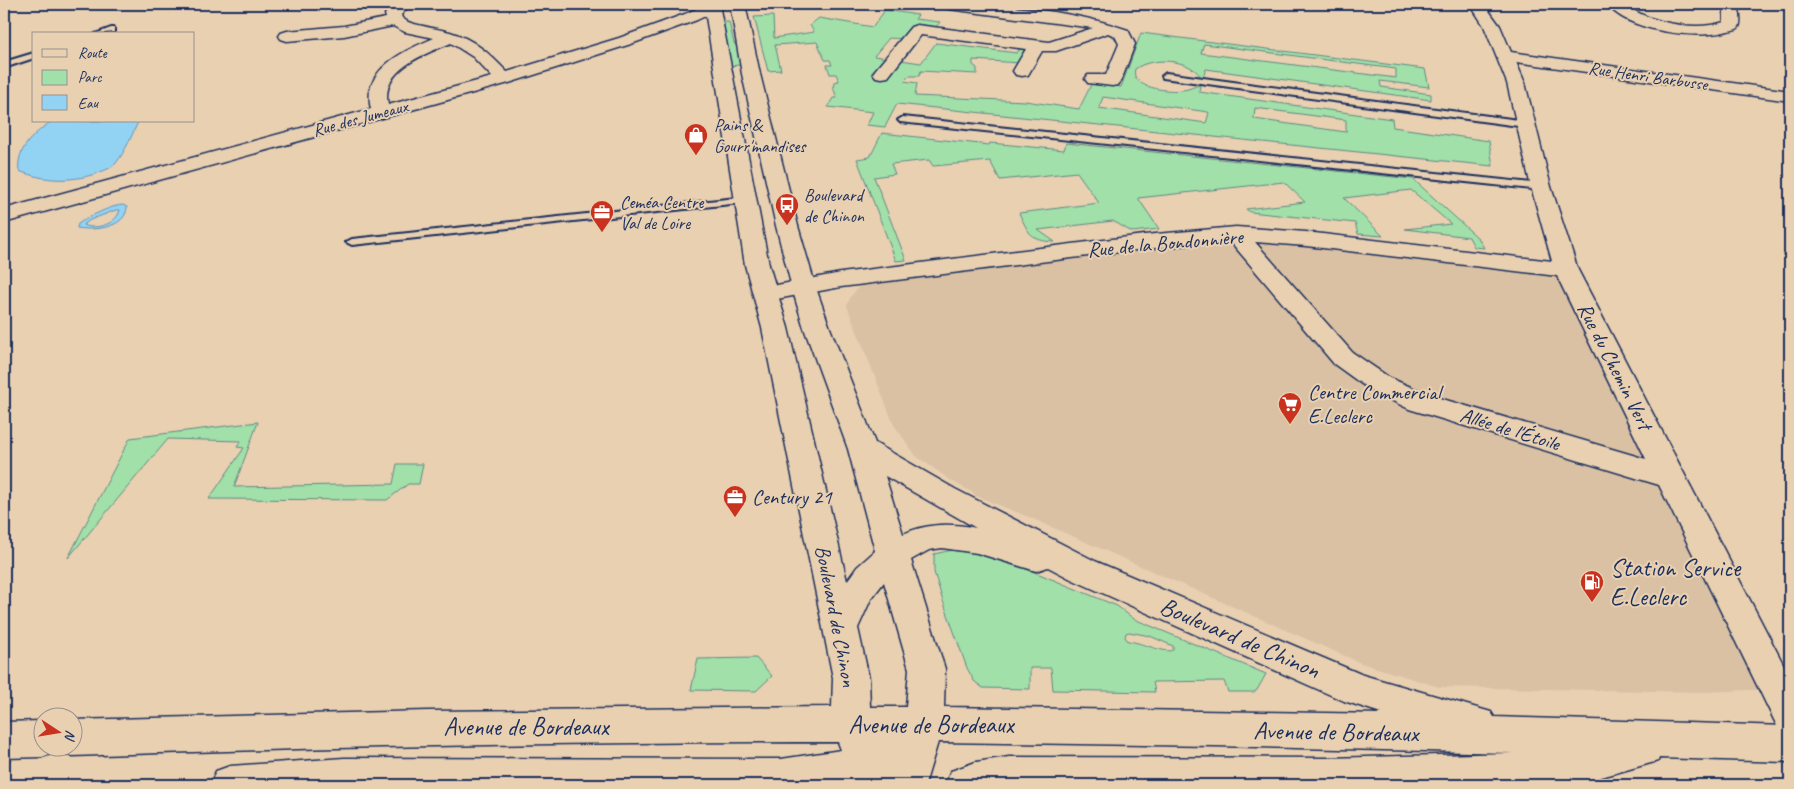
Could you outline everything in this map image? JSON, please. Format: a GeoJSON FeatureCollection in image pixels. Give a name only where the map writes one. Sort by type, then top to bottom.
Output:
{"type":"FeatureCollection","features":[{"type":"Feature","properties":{"kind":"street"},"geometry":{"type":"LineString","coordinates":[[395,21],[393,14],[403,4]]}},
{"type":"Feature","properties":{"kind":"street"},"geometry":{"type":"LineString","coordinates":[[737,4],[751,74],[787,226],[804,288],[817,328],[863,449],[927,669],[924,725],[905,785]]}},
{"type":"Feature","properties":{"kind":"street"},"geometry":{"type":"LineString","coordinates":[[949,4],[1094,23],[1122,33],[1127,44],[1112,81],[1094,79]]}},
{"type":"Feature","properties":{"kind":"street","name":"Rue du Chemin Vert"},"geometry":{"type":"LineString","coordinates":[[1478,4],[1506,56],[1516,83],[1542,187],[1566,270],[1790,714]]}},
{"type":"Feature","properties":{"kind":"street"},"geometry":{"type":"LineString","coordinates":[[1614,4],[1623,11],[1648,22],[1683,29],[1701,30],[1725,28],[1732,25],[1731,4]]}},
{"type":"Feature","properties":{"kind":"street","name":"Rue des Jumeaux"},"geometry":{"type":"LineString","coordinates":[[4,216],[504,79],[624,41],[691,17],[714,5]]}},
{"type":"Feature","properties":{"kind":"street","name":"Boulevard de Chinon"},"geometry":{"type":"LineString","coordinates":[[714,5],[757,264],[766,294],[851,678],[851,726],[869,774]]}},
{"type":"Feature","properties":{"kind":"street"},"geometry":{"type":"LineString","coordinates":[[287,36],[344,31],[395,21],[409,28],[461,42],[475,50],[504,79]]}},
{"type":"Feature","properties":{"kind":"street"},"geometry":{"type":"LineString","coordinates":[[882,73],[917,30],[1050,47],[1084,38],[1107,28]]}},
{"type":"Feature","properties":{"kind":"street"},"geometry":{"type":"LineString","coordinates":[[381,112],[378,94],[387,72],[410,55],[449,38]]}},
{"type":"Feature","properties":{"kind":"street"},"geometry":{"type":"LineString","coordinates":[[1022,71],[1036,46]]}},
{"type":"Feature","properties":{"kind":"street","name":"Rue Henri Barbusse"},"geometry":{"type":"LineString","coordinates":[[1506,56],[1790,96]]}},
{"type":"Feature","properties":{"kind":"street","name":"Rue de la Bondonnière"},"geometry":{"type":"LineString","coordinates":[[766,294],[841,280],[1144,242],[1236,234],[1313,240],[1566,270]]}},
{"type":"Feature","properties":{"kind":"street","name":"Allée de l'Étoile"},"geometry":{"type":"LineString","coordinates":[[1236,234],[1343,358],[1380,384],[1419,402],[1670,477]]}},
{"type":"Feature","properties":{"kind":"street","name":"Boulevard de Chinon"},"geometry":{"type":"LineString","coordinates":[[863,449],[944,497],[1083,570],[1357,689],[1422,710],[1525,735]]}},
{"type":"Feature","properties":{"kind":"street"},"geometry":{"type":"LineString","coordinates":[[840,626],[861,585],[892,554],[941,536],[961,539],[1083,570]]}},
{"type":"Feature","properties":{"kind":"street"},"geometry":{"type":"LineString","coordinates":[[230,785],[344,777],[781,778],[839,770],[869,774],[894,748],[924,725]]}},
{"type":"Feature","properties":{"kind":"street","name":"Avenue de Bordeaux"},"geometry":{"type":"LineString","coordinates":[[82,738],[406,728],[924,725],[1525,735],[1790,744]]}},
{"type":"Feature","properties":{"kind":"street"},"geometry":{"type":"LineString","coordinates":[[4,740],[32,739]]}},
{"type":"Feature","properties":{"kind":"street"},"geometry":{"type":"LineString","coordinates":[[965,785],[976,781],[1009,776],[1328,777],[1556,771],[1675,740]]}},
{"type":"Feature","properties":{"kind":"lane"},"geometry":{"type":"LineString","coordinates":[[106,32],[112,30]]}},
{"type":"Feature","properties":{"kind":"lane"},"geometry":{"type":"LineString","coordinates":[[4,65],[32,56]]}},
{"type":"Feature","properties":{"kind":"lane"},"geometry":{"type":"LineString","coordinates":[[1166,76],[1526,124]]}},
{"type":"Feature","properties":{"kind":"lane"},"geometry":{"type":"LineString","coordinates":[[903,120],[1542,187]]}},
{"type":"Feature","properties":{"kind":"lane"},"geometry":{"type":"LineString","coordinates":[[352,242],[746,200]]}},
{"type":"Feature","properties":{"kind":"shaded area"},"geometry":{"type":"Polygon","coordinates":[[[1202,236],[1566,270],[1776,689],[1703,692],[1439,687],[1361,663],[1031,518],[974,495],[950,480],[916,456],[894,425],[847,306],[851,296],[867,277],[1202,236]]]}},
{"type":"Feature","properties":{"kind":"green space"},"geometry":{"type":"Polygon","coordinates":[[[885,10],[918,15],[915,19],[940,22],[936,27],[924,34],[889,38],[874,56],[921,63],[936,43],[1017,53],[1021,47],[1028,48],[1021,63],[973,60],[973,65],[977,68],[977,74],[921,71],[919,76],[909,76],[904,81],[917,83],[915,96],[1025,101],[1079,109],[1092,83],[1121,87],[1141,33],[1425,69],[1429,87],[1380,81],[1381,87],[1431,94],[1431,100],[1206,69],[1203,77],[1201,77],[1188,66],[1170,61],[1142,65],[1135,69],[1135,75],[1138,81],[1144,85],[1160,89],[1185,90],[1200,85],[1199,92],[1392,119],[1393,127],[1489,141],[1493,166],[897,104],[885,127],[867,125],[873,112],[828,107],[833,98],[837,98],[833,87],[835,86],[834,82],[839,81],[836,74],[830,74],[827,65],[832,65],[830,60],[825,60],[817,42],[775,45],[781,70],[768,71],[754,17],[773,16],[774,38],[814,32],[810,25],[819,18],[873,27],[885,10]],[[1204,44],[1201,53],[1396,78],[1396,69],[1204,44]],[[1103,97],[1099,108],[1206,123],[1209,113],[1103,97]],[[1255,108],[1254,119],[1346,132],[1346,120],[1255,108]]]}},
{"type":"Feature","properties":{"kind":"green space"},"geometry":{"type":"Polygon","coordinates":[[[724,22],[729,22],[734,43],[741,52],[740,65],[727,66],[724,22]]]}},
{"type":"Feature","properties":{"kind":"green space"},"geometry":{"type":"Polygon","coordinates":[[[882,133],[989,145],[990,143],[1064,150],[1066,143],[1413,179],[1479,239],[1484,248],[1474,247],[1469,237],[1405,229],[1451,224],[1411,190],[1344,198],[1383,236],[1358,234],[1355,223],[1250,212],[1246,209],[1305,202],[1284,182],[1138,198],[1159,229],[1132,232],[1113,221],[1038,230],[1055,242],[1047,241],[1036,238],[1028,231],[1019,213],[1099,203],[1077,172],[1000,180],[990,161],[933,166],[929,160],[891,164],[895,174],[874,177],[906,260],[896,261],[857,159],[870,157],[882,133]]]}},
{"type":"Feature","properties":{"kind":"green space"},"geometry":{"type":"Polygon","coordinates":[[[258,422],[234,487],[393,484],[397,464],[423,464],[419,484],[408,484],[387,500],[209,499],[244,448],[237,447],[241,441],[168,439],[68,558],[130,438],[258,422]]]}},
{"type":"Feature","properties":{"kind":"green space"},"geometry":{"type":"Polygon","coordinates":[[[952,550],[993,555],[1117,606],[1134,619],[1266,674],[1254,692],[1228,692],[1224,681],[1153,682],[1155,692],[1053,690],[1051,668],[1030,668],[1030,689],[983,688],[974,681],[967,668],[934,572],[934,554],[952,550]],[[1129,632],[1126,633],[1125,637],[1128,641],[1170,651],[1173,650],[1173,646],[1150,636],[1129,632]]]}},
{"type":"Feature","properties":{"kind":"green space"},"geometry":{"type":"Polygon","coordinates":[[[756,658],[772,676],[756,691],[691,690],[698,659],[756,658]]]}},
{"type":"Feature","properties":{"kind":"water"},"geometry":{"type":"Polygon","coordinates":[[[51,122],[138,122],[128,143],[114,165],[106,170],[85,177],[66,179],[38,177],[19,171],[20,155],[28,142],[51,122]]]}},
{"type":"Feature","properties":{"kind":"water"},"geometry":{"type":"Polygon","coordinates":[[[123,205],[127,207],[121,220],[115,224],[92,229],[77,228],[78,224],[88,218],[123,205]],[[120,210],[90,220],[83,225],[93,227],[110,223],[120,210]]]}},
{"type":"Feature","properties":{"kind":"place","name":"Pains & Gourr'mandises"},"geometry":{"type":"Point","coordinates":[696,156]}},
{"type":"Feature","properties":{"kind":"place","name":"Boulevard de Chinon"},"geometry":{"type":"Point","coordinates":[787,226]}},
{"type":"Feature","properties":{"kind":"place","name":"Ceméa Centre Val de Loire"},"geometry":{"type":"Point","coordinates":[602,233]}},
{"type":"Feature","properties":{"kind":"place","name":"Centre Commercial E.Leclerc"},"geometry":{"type":"Point","coordinates":[1290,425]}},
{"type":"Feature","properties":{"kind":"place","name":"Century 21"},"geometry":{"type":"Point","coordinates":[735,518]}},
{"type":"Feature","properties":{"kind":"place","name":"Station Service E.Leclerc"},"geometry":{"type":"Point","coordinates":[1592,603]}}]}
